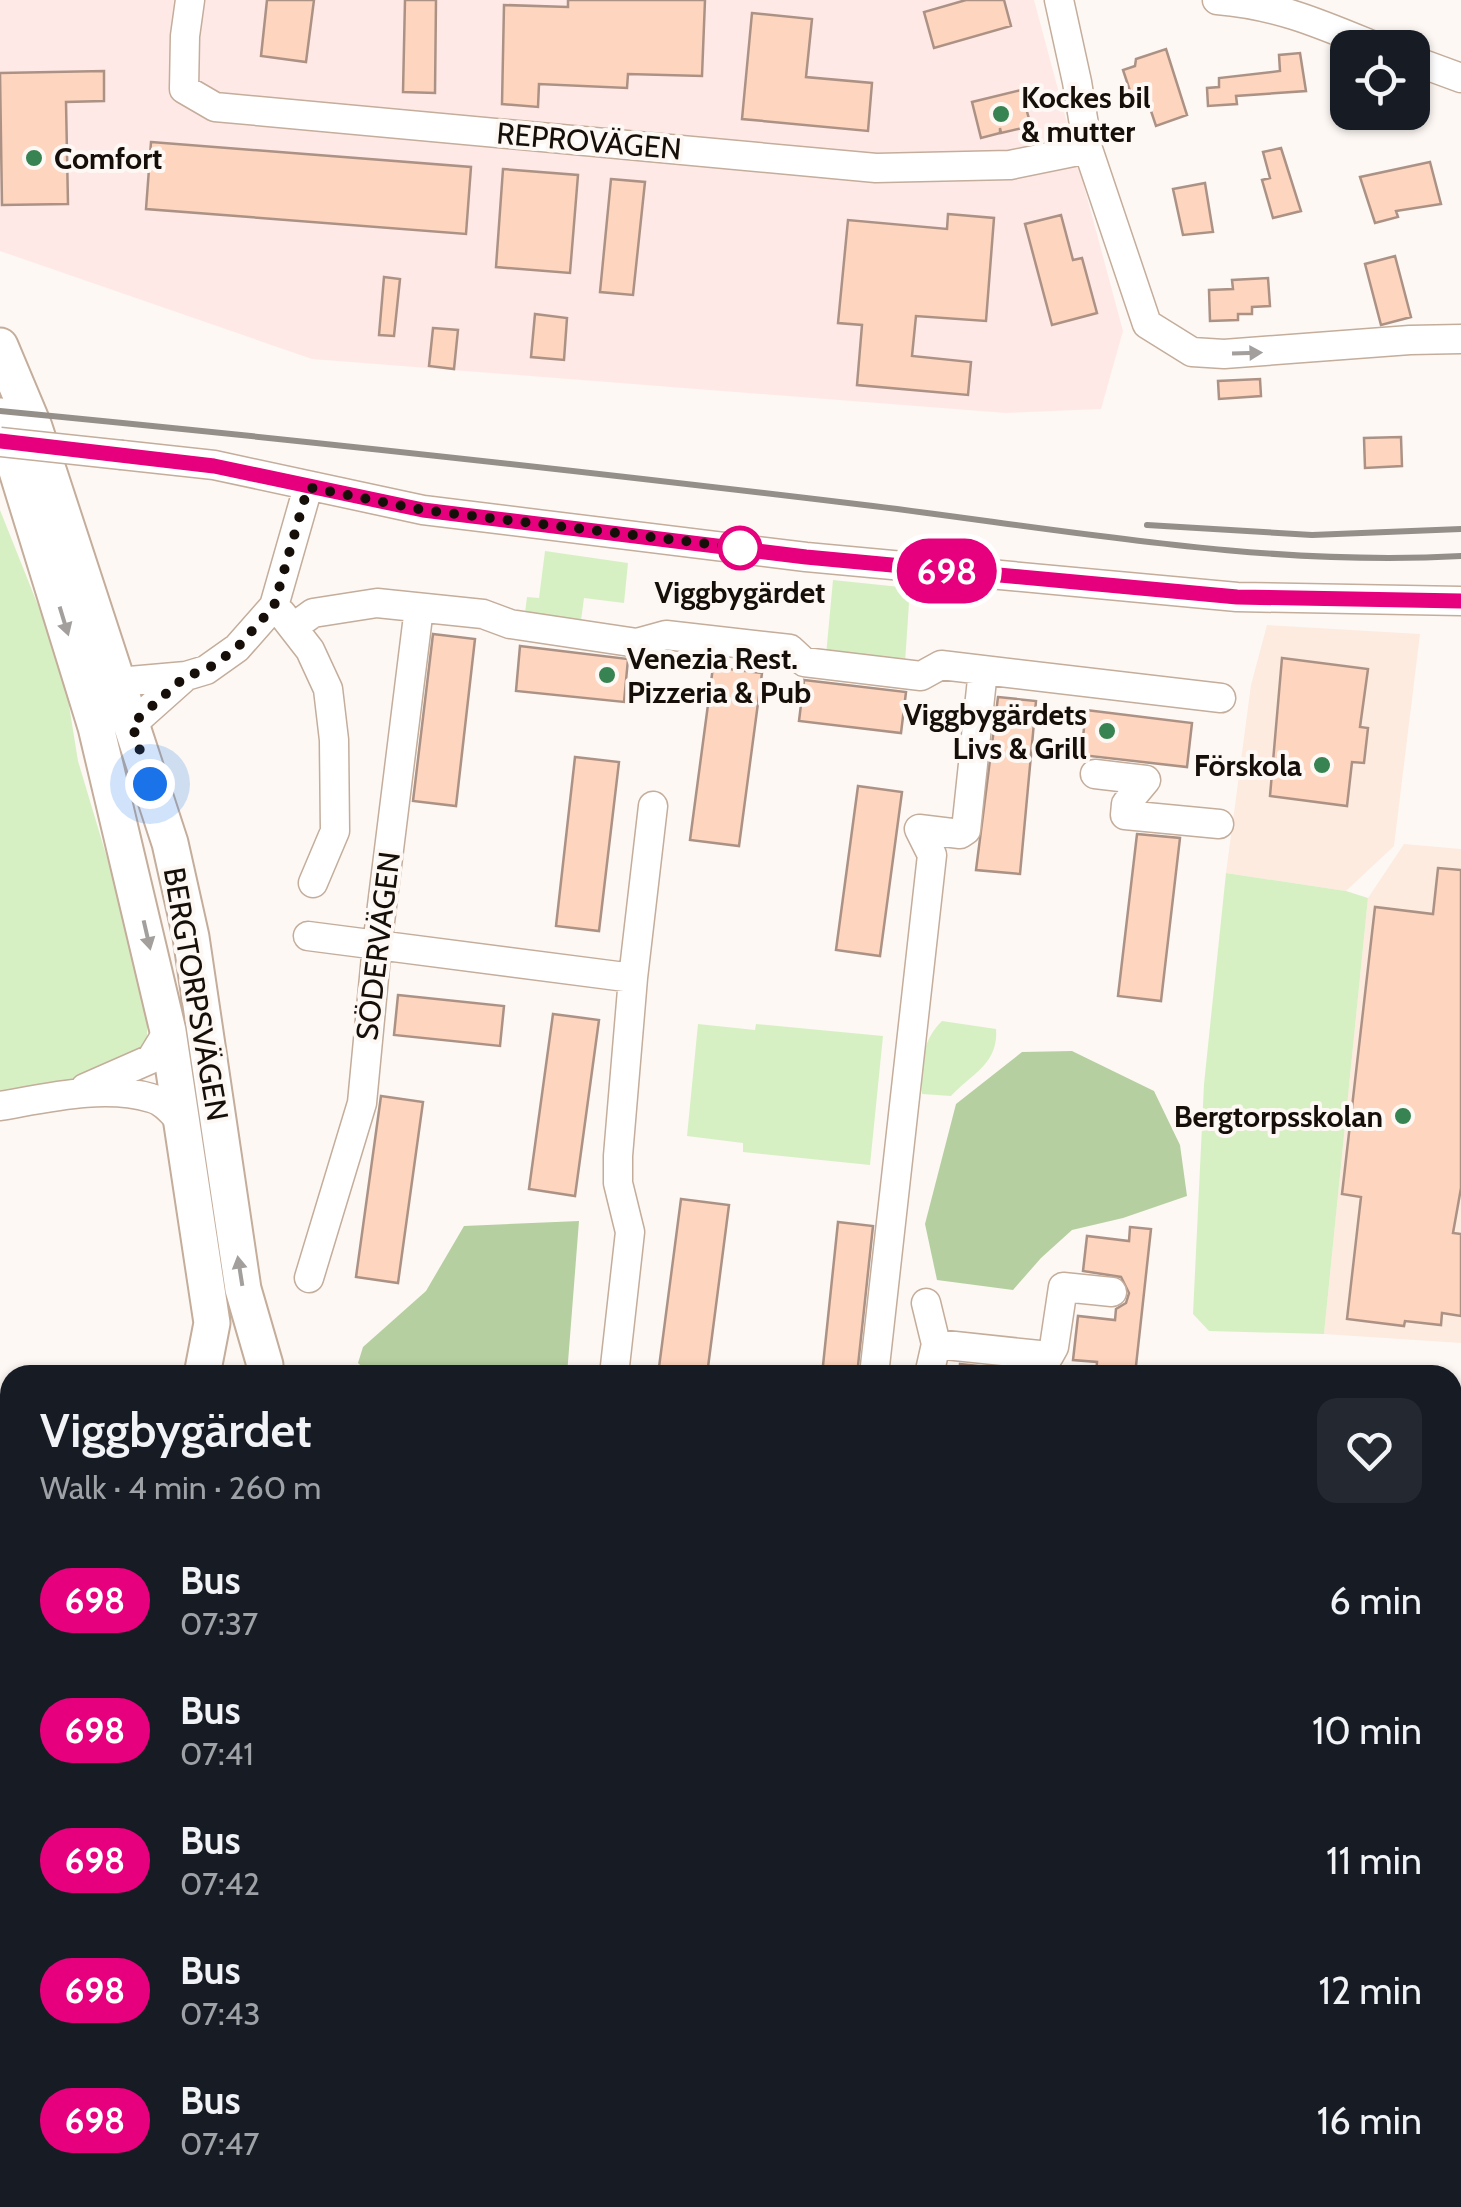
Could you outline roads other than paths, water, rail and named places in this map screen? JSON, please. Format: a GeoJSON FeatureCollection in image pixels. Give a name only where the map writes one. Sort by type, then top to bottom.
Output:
{"type":"FeatureCollection","features":[{"type":"Feature","properties":{"kind":"main road","name":"BERGTORPSVÄGEN"},"geometry":{"type":"LineString","coordinates":[[0,346],[34,427],[170,843],[191,937],[243,1289],[270,1365]]}},
{"type":"Feature","properties":{"kind":"main road","name":"BERGTORPSVÄGEN"},"geometry":{"type":"LineString","coordinates":[[0,416],[96,727],[168,1031],[212,1323],[205,1365]]}},
{"type":"Feature","properties":{"kind":"main road","name":"BERGTORPSVÄGEN"},"geometry":{"type":"LineString","coordinates":[[221,1365],[244,1360],[258,1365]]}},
{"type":"Feature","properties":{"kind":"street","name":"REPROVÄGEN"},"geometry":{"type":"LineString","coordinates":[[190,0],[184,89],[215,108],[876,168],[1010,165],[1088,149]]}},
{"type":"Feature","properties":{"kind":"street"},"geometry":{"type":"LineString","coordinates":[[1059,0],[1088,149],[1147,324],[1192,352],[1224,354],[1461,339]]}},
{"type":"Feature","properties":{"kind":"street"},"geometry":{"type":"LineString","coordinates":[[1217,0],[1260,4],[1336,30]]}},
{"type":"Feature","properties":{"kind":"street"},"geometry":{"type":"LineString","coordinates":[[1430,67],[1461,78]]}},
{"type":"Feature","properties":{"kind":"street"},"geometry":{"type":"LineString","coordinates":[[0,442],[214,466],[423,510],[521,524],[1101,587],[1295,600],[1461,602]]}},
{"type":"Feature","properties":{"kind":"street"},"geometry":{"type":"LineString","coordinates":[[284,616],[308,487]]}},
{"type":"Feature","properties":{"kind":"street"},"geometry":{"type":"LineString","coordinates":[[118,682],[186,676],[206,670],[284,616],[376,602],[483,614],[510,624],[636,643],[666,635],[790,649],[804,662],[920,676],[941,665],[1221,698]]}},
{"type":"Feature","properties":{"kind":"street","name":"SÖDERVÄGEN"},"geometry":{"type":"LineString","coordinates":[[309,1278],[362,1103],[377,946],[419,608]]}},
{"type":"Feature","properties":{"kind":"street","name":"SÖDERVÄGEN"},"geometry":{"type":"LineString","coordinates":[[284,616],[328,689],[334,740],[335,831],[313,883]]}},
{"type":"Feature","properties":{"kind":"street"},"geometry":{"type":"LineString","coordinates":[[875,1365],[932,855],[918,829],[960,834],[966,830],[983,670]]}},
{"type":"Feature","properties":{"kind":"street"},"geometry":{"type":"LineString","coordinates":[[132,724],[186,676]]}},
{"type":"Feature","properties":{"kind":"street"},"geometry":{"type":"LineString","coordinates":[[1095,774],[1146,780],[1126,804],[1125,815],[1220,824]]}},
{"type":"Feature","properties":{"kind":"street"},"geometry":{"type":"LineString","coordinates":[[615,1365],[630,1232],[618,1183],[618,1156],[653,806]]}},
{"type":"Feature","properties":{"kind":"street"},"geometry":{"type":"LineString","coordinates":[[308,936],[633,978]]}},
{"type":"Feature","properties":{"kind":"street"},"geometry":{"type":"LineString","coordinates":[[70,1095],[151,1060],[168,1031]]}},
{"type":"Feature","properties":{"kind":"street"},"geometry":{"type":"LineString","coordinates":[[0,1106],[70,1095],[120,1094],[154,1098],[182,1122]]}},
{"type":"Feature","properties":{"kind":"street"},"geometry":{"type":"LineString","coordinates":[[936,1344],[1049,1356],[1054,1347],[1063,1287],[1112,1292]]}},
{"type":"Feature","properties":{"kind":"street"},"geometry":{"type":"LineString","coordinates":[[926,1303],[936,1344],[932,1365]]}},
{"type":"Feature","properties":{"kind":"railway"},"geometry":{"type":"LineString","coordinates":[[0,411],[655,480],[1166,544],[1314,556],[1461,556]]}},
{"type":"Feature","properties":{"kind":"railway"},"geometry":{"type":"LineString","coordinates":[[1147,525],[1312,535],[1461,529]]}},
{"type":"Feature","properties":{"kind":"place","name":"Kockes bil & mutter"},"geometry":{"type":"Point","coordinates":[1001,114]}},
{"type":"Feature","properties":{"kind":"place","name":"Comfort"},"geometry":{"type":"Point","coordinates":[34,158]}},
{"type":"Feature","properties":{"kind":"place","name":"Viggbygärdet"},"geometry":{"type":"Point","coordinates":[740,548]}},
{"type":"Feature","properties":{"kind":"place","name":"Venezia Rest. Pizzeria & Pub"},"geometry":{"type":"Point","coordinates":[607,675]}},
{"type":"Feature","properties":{"kind":"place","name":"Viggbygärdets Livs & Grill"},"geometry":{"type":"Point","coordinates":[1107,731]}},
{"type":"Feature","properties":{"kind":"place","name":"Förskola"},"geometry":{"type":"Point","coordinates":[1322,765]}},
{"type":"Feature","properties":{"kind":"place","name":"Bergtorpsskolan"},"geometry":{"type":"Point","coordinates":[1403,1116]}}]}
